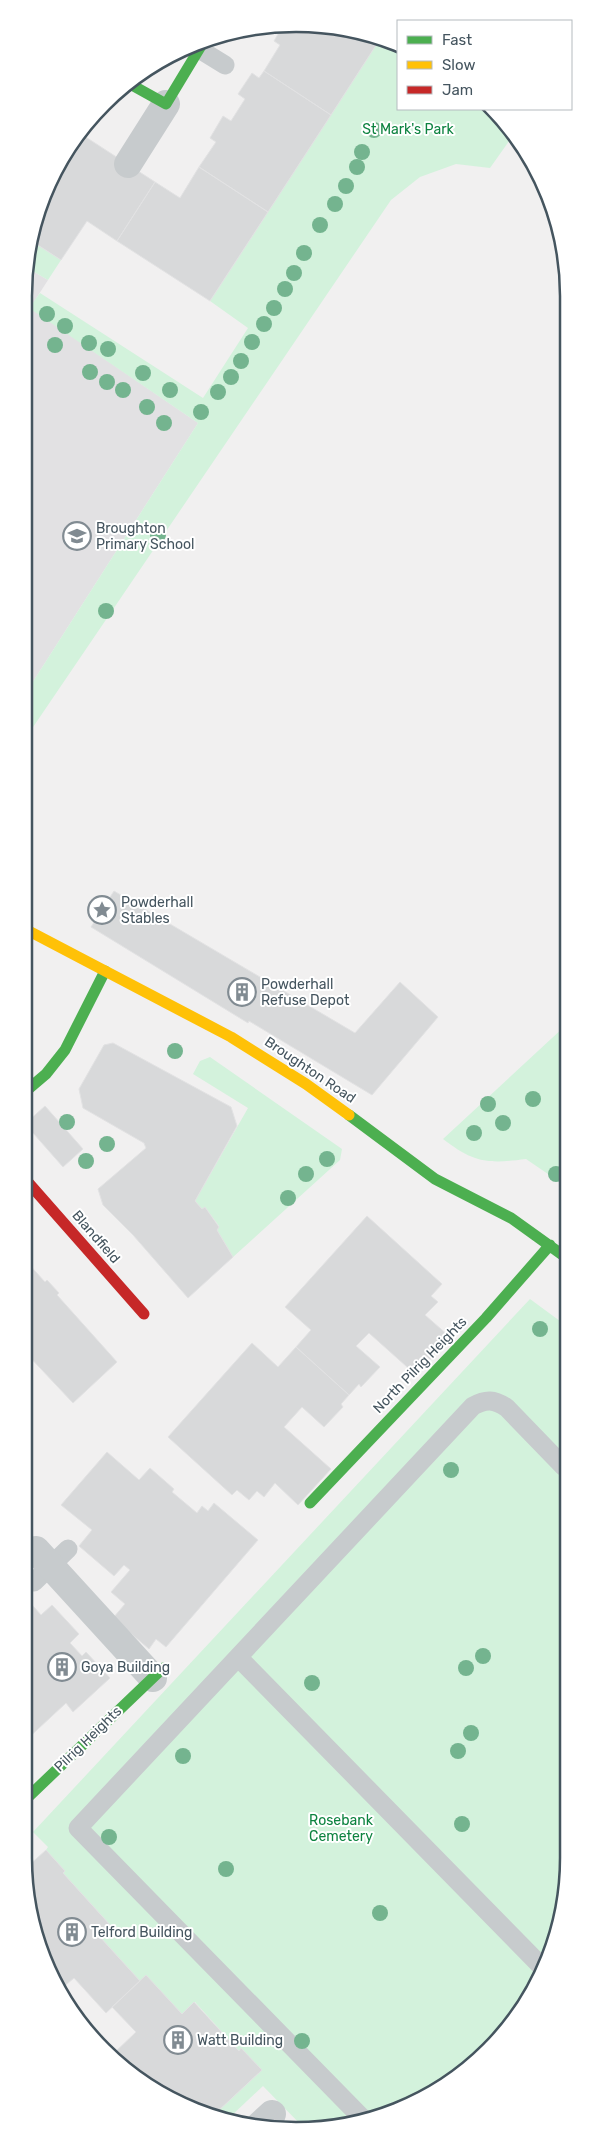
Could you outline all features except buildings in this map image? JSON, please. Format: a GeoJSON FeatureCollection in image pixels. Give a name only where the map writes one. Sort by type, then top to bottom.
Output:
{"type":"FeatureCollection","features":[{"type":"Feature","properties":{"kind":"street"},"geometry":{"type":"LineString","coordinates":[[128,164],[198,52]]}},
{"type":"Feature","properties":{"kind":"street"},"geometry":{"type":"LineString","coordinates":[[136,87],[166,104]]}},
{"type":"Feature","properties":{"kind":"street","name":"Broughton Road"},"geometry":{"type":"LineString","coordinates":[[32,933],[231,1037],[306,1084],[435,1179],[511,1218],[560,1253]]}},
{"type":"Feature","properties":{"kind":"street"},"geometry":{"type":"LineString","coordinates":[[32,1085],[46,1074],[66,1050],[105,971]]}},
{"type":"Feature","properties":{"kind":"street","name":"Blandfield"},"geometry":{"type":"LineString","coordinates":[[32,1187],[144,1314]]}},
{"type":"Feature","properties":{"kind":"street","name":"North Pilrig Heights"},"geometry":{"type":"LineString","coordinates":[[310,1504],[486,1318],[550,1245]]}},
{"type":"Feature","properties":{"kind":"street","name":"Pilrig Heights"},"geometry":{"type":"LineString","coordinates":[[32,1793],[158,1673],[48,1562]]}},
{"type":"Feature","properties":{"kind":"lane"},"geometry":{"type":"LineString","coordinates":[[203,50],[225,65]]}},
{"type":"Feature","properties":{"kind":"lane"},"geometry":{"type":"LineString","coordinates":[[358,2114],[78,1828],[473,1406],[483,1401],[496,1401],[506,1408],[560,1463]]}},
{"type":"Feature","properties":{"kind":"lane"},"geometry":{"type":"LineString","coordinates":[[238,1657],[538,1962]]}},
{"type":"Feature","properties":{"kind":"shaded area","name":"Broughton Primary School"},"geometry":{"type":"Polygon","coordinates":[[[34,272],[48,280],[32,305],[34,272]]]}},
{"type":"Feature","properties":{"kind":"shaded area","name":"Broughton Primary School"},"geometry":{"type":"Polygon","coordinates":[[[32,309],[198,423],[32,683],[32,309]]]}},
{"type":"Feature","properties":{"kind":"green space","name":"St Mark's Park"},"geometry":{"type":"Polygon","coordinates":[[[376,45],[397,53],[397,110],[482,110],[509,141],[490,168],[456,164],[420,177],[391,200],[32,729],[32,683],[198,423],[32,310],[32,304],[40,293],[203,398],[248,328],[210,301],[376,45]]]}},
{"type":"Feature","properties":{"kind":"green space"},"geometry":{"type":"Polygon","coordinates":[[[38,245],[61,260],[48,280],[34,272],[38,245]]]}},
{"type":"Feature","properties":{"kind":"green space"},"geometry":{"type":"Polygon","coordinates":[[[560,1031],[560,1182],[526,1159],[482,1160],[464,1153],[443,1139],[560,1031]]]}},
{"type":"Feature","properties":{"kind":"green space"},"geometry":{"type":"Polygon","coordinates":[[[210,1057],[342,1149],[340,1160],[233,1257],[217,1230],[219,1226],[205,1207],[202,1209],[195,1201],[248,1108],[193,1074],[200,1061],[210,1057]]]}},
{"type":"Feature","properties":{"kind":"green space","name":"Rosebank Cemetery"},"geometry":{"type":"Polygon","coordinates":[[[530,1299],[560,1321],[560,1858],[557,1892],[546,1943],[532,1975],[505,2018],[470,2056],[428,2086],[381,2108],[364,2113],[298,2122],[263,2086],[233,2114],[219,2110],[262,2070],[239,2051],[195,2002],[182,2014],[146,1976],[140,1981],[100,1937],[111,1926],[63,1873],[65,1871],[46,1850],[48,1847],[33,1832],[530,1299]]]}},
{"type":"Feature","properties":{"kind":"traffic: fast"},"geometry":{"type":"LineString","coordinates":[[136,87],[166,104],[197,52]]}},
{"type":"Feature","properties":{"kind":"traffic: fast"},"geometry":{"type":"LineString","coordinates":[[32,1086],[46,1074],[65,1050],[105,971]]}},
{"type":"Feature","properties":{"kind":"traffic: fast"},"geometry":{"type":"LineString","coordinates":[[349,1115],[435,1179],[511,1218],[560,1253]]}},
{"type":"Feature","properties":{"kind":"traffic: fast"},"geometry":{"type":"LineString","coordinates":[[310,1503],[486,1318],[550,1245]]}},
{"type":"Feature","properties":{"kind":"traffic: fast"},"geometry":{"type":"LineString","coordinates":[[32,1793],[163,1668]]}},
{"type":"Feature","properties":{"kind":"traffic: slow"},"geometry":{"type":"LineString","coordinates":[[32,933],[231,1037],[306,1084],[349,1115]]}},
{"type":"Feature","properties":{"kind":"traffic: jam"},"geometry":{"type":"LineString","coordinates":[[32,1187],[144,1314]]}},
{"type":"Feature","properties":{"kind":"place","name":"Broughton Primary School"},"geometry":{"type":"Point","coordinates":[77,536]}},
{"type":"Feature","properties":{"kind":"place","name":"Powderhall Stables"},"geometry":{"type":"Point","coordinates":[102,910]}},
{"type":"Feature","properties":{"kind":"place","name":"Powderhall Refuse Depot"},"geometry":{"type":"Point","coordinates":[242,992]}},
{"type":"Feature","properties":{"kind":"place","name":"Goya Building"},"geometry":{"type":"Point","coordinates":[62,1667]}},
{"type":"Feature","properties":{"kind":"place","name":"Telford Building"},"geometry":{"type":"Point","coordinates":[72,1932]}},
{"type":"Feature","properties":{"kind":"place","name":"Watt Building"},"geometry":{"type":"Point","coordinates":[178,2040]}}]}
